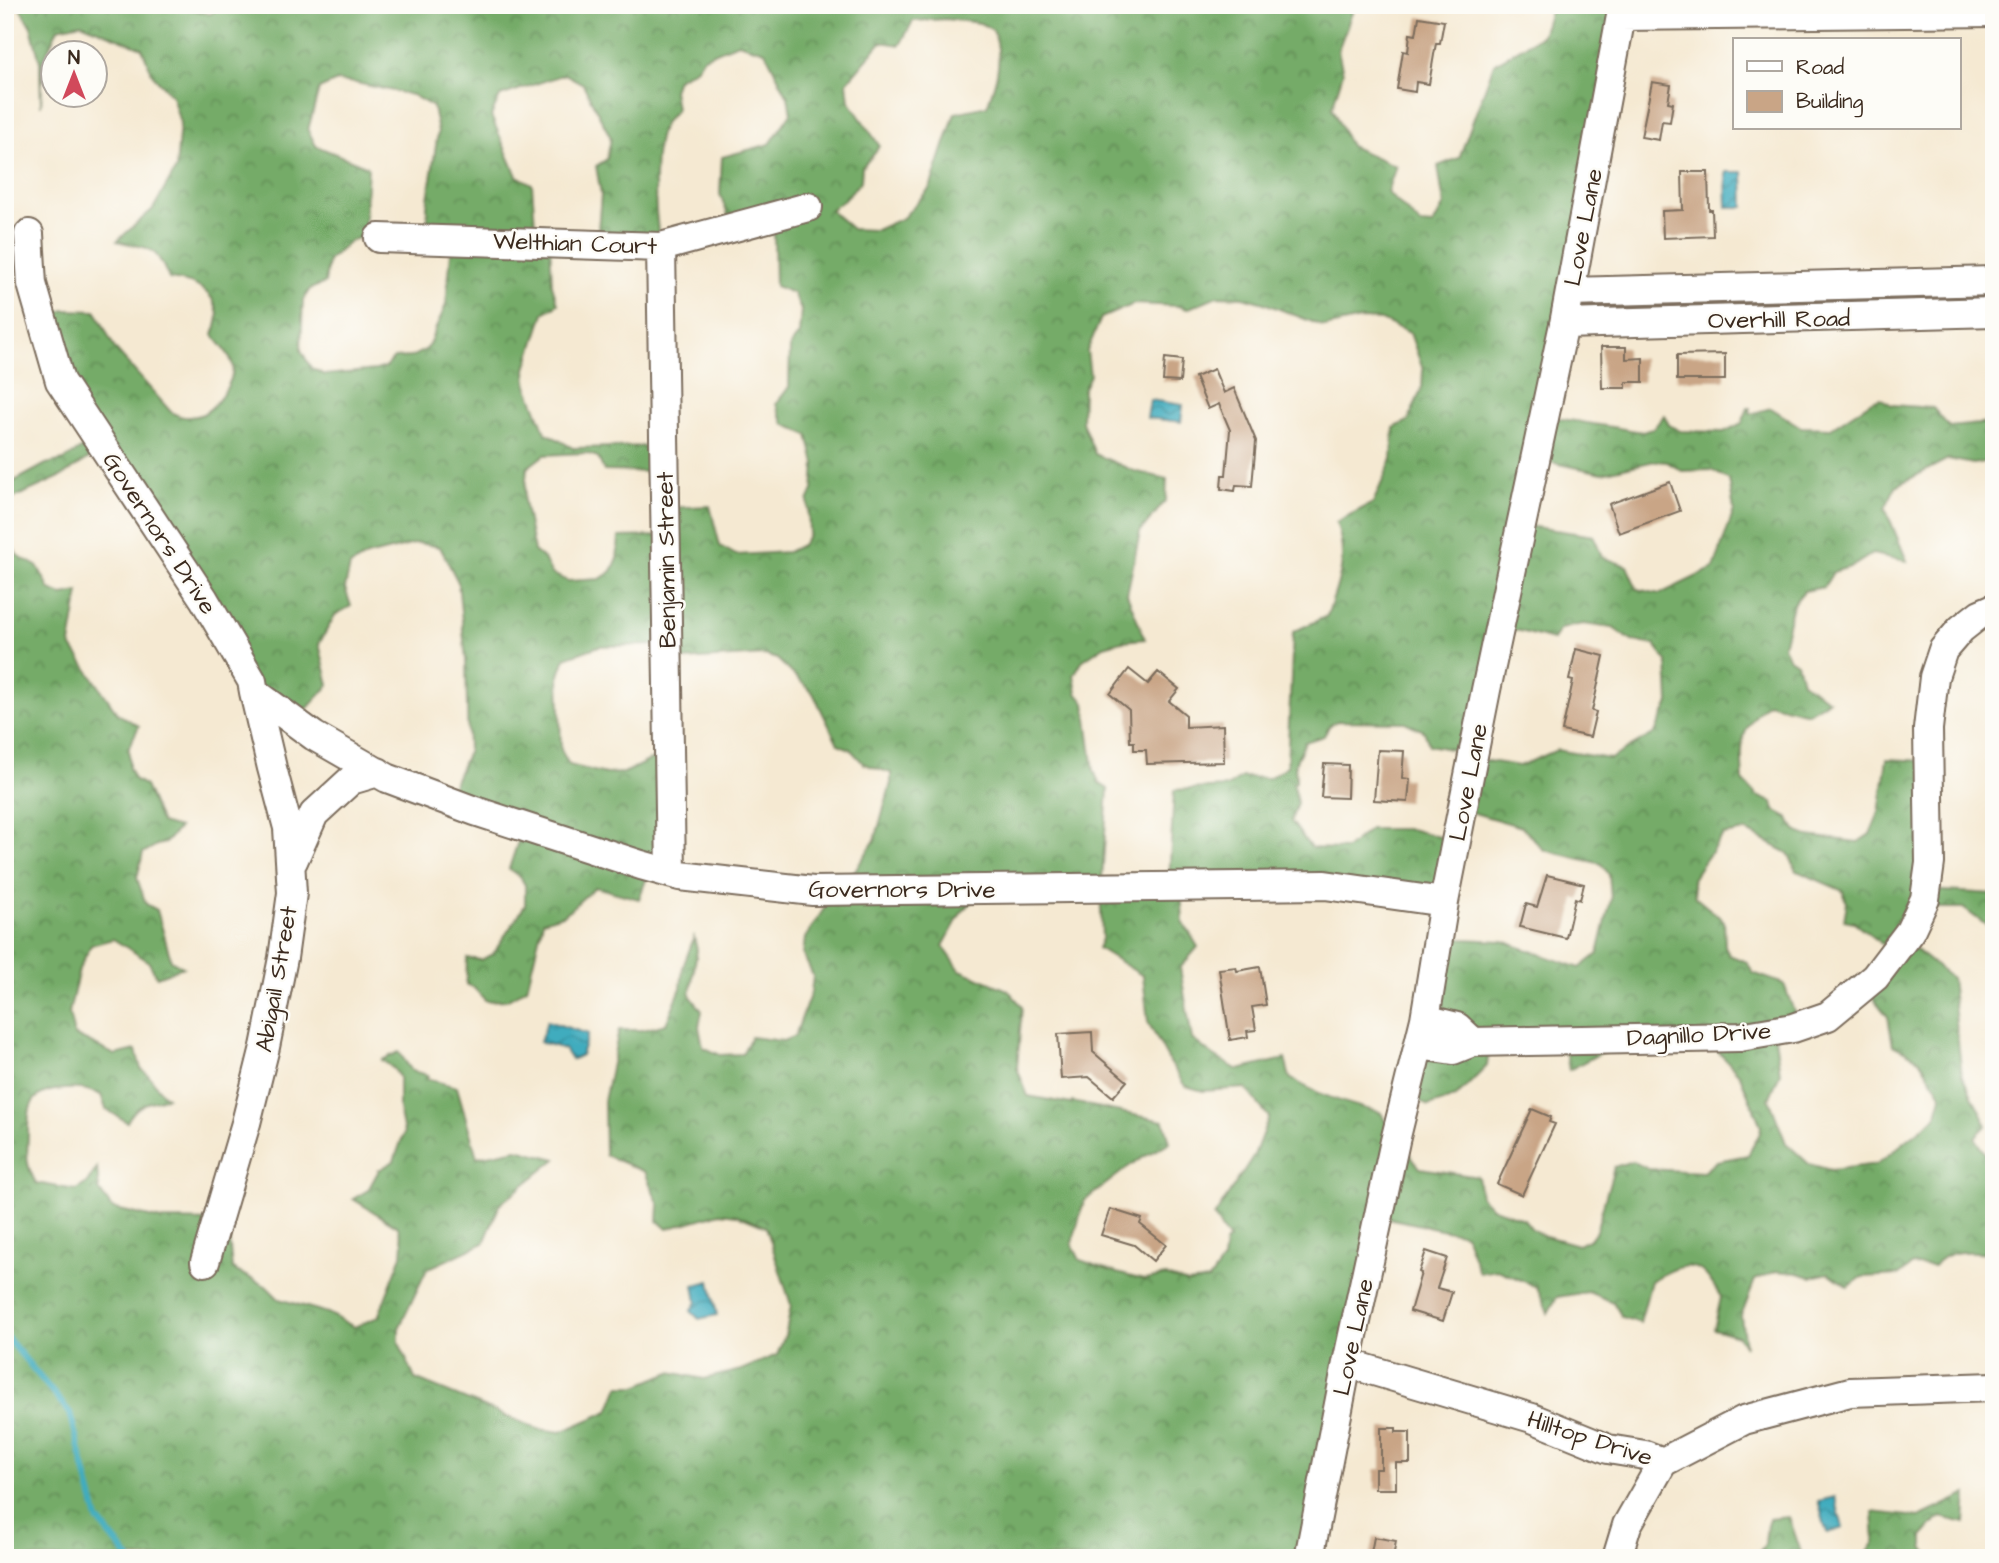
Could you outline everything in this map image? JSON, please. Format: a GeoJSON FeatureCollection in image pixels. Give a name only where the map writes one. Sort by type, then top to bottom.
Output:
{"type":"FeatureCollection","features":[{"type":"Feature","properties":{"kind":"street"},"geometry":{"type":"LineString","coordinates":[[1622,10],[1994,12]]}},
{"type":"Feature","properties":{"kind":"street","name":"Love Lane"},"geometry":{"type":"LineString","coordinates":[[1308,1558],[1395,1141],[1422,1032],[1444,902],[1486,690],[1564,324],[1622,10]]}},
{"type":"Feature","properties":{"kind":"street","name":"Welthian Court"},"geometry":{"type":"LineString","coordinates":[[379,238],[661,247],[808,207]]}},
{"type":"Feature","properties":{"kind":"street","name":"Governors Drive"},"geometry":{"type":"LineString","coordinates":[[29,234],[32,284],[60,381],[204,599],[252,681],[254,692],[314,736],[387,778],[475,811],[670,873],[813,891],[1325,885],[1444,902]]}},
{"type":"Feature","properties":{"kind":"street","name":"Benjamin Street"},"geometry":{"type":"LineString","coordinates":[[661,247],[670,873]]}},
{"type":"Feature","properties":{"kind":"street","name":"Overhill Road"},"geometry":{"type":"LineString","coordinates":[[1570,292],[1994,281]]}},
{"type":"Feature","properties":{"kind":"street","name":"Overhill Road"},"geometry":{"type":"LineString","coordinates":[[1564,324],[1994,312]]}},
{"type":"Feature","properties":{"kind":"street","name":"Dagnillo Drive"},"geometry":{"type":"LineString","coordinates":[[1422,1032],[1453,1050],[1473,1042],[1740,1037],[1793,1028],[1828,1016],[1875,977],[1910,931],[1924,899],[1930,863],[1928,729],[1934,677],[1943,650],[1961,629],[1980,614],[1994,608]]}},
{"type":"Feature","properties":{"kind":"street","name":"Abigail Street"},"geometry":{"type":"LineString","coordinates":[[205,1262],[246,1123],[265,1047],[292,893],[288,828],[254,692]]}},
{"type":"Feature","properties":{"kind":"street"},"geometry":{"type":"LineString","coordinates":[[290,867],[314,814],[351,780],[378,772]]}},
{"type":"Feature","properties":{"kind":"street","name":"Hilltop Drive"},"geometry":{"type":"LineString","coordinates":[[1347,1363],[1531,1418],[1608,1449],[1645,1455],[1663,1462],[1744,1420],[1850,1392],[1994,1387]]}},
{"type":"Feature","properties":{"kind":"street"},"geometry":{"type":"LineString","coordinates":[[1617,1558],[1627,1525],[1663,1462]]}},
{"type":"Feature","properties":{"kind":"green space"},"geometry":{"type":"Polygon","coordinates":[[[18,5],[176,5],[210,14],[224,5],[1355,5],[1338,50],[1343,73],[1332,108],[1350,146],[1396,166],[1387,192],[1420,224],[1433,225],[1444,205],[1438,166],[1459,158],[1494,64],[1542,35],[1552,5],[1621,5],[1556,418],[1643,432],[1654,428],[1664,415],[1669,425],[1680,431],[1724,432],[1742,423],[1748,408],[1750,414],[1771,408],[1801,427],[1831,428],[1880,398],[1892,405],[1933,408],[1949,427],[1990,423],[1994,419],[1994,460],[1973,464],[1948,459],[1896,486],[1885,508],[1907,561],[1872,554],[1853,566],[1833,572],[1824,587],[1804,591],[1793,604],[1783,646],[1788,657],[1797,663],[1802,682],[1829,700],[1808,713],[1768,703],[1746,729],[1742,757],[1743,781],[1757,796],[1772,802],[1774,810],[1789,818],[1795,831],[1808,836],[1858,842],[1870,834],[1879,813],[1887,759],[1927,761],[1927,890],[1994,894],[1994,931],[1963,908],[1920,908],[1903,940],[1951,978],[1962,1076],[1987,1125],[1975,1137],[1994,1168],[1994,1253],[1953,1253],[1939,1260],[1934,1266],[1913,1265],[1899,1275],[1862,1277],[1848,1287],[1829,1273],[1811,1277],[1776,1271],[1755,1280],[1741,1316],[1745,1347],[1738,1336],[1714,1329],[1721,1297],[1707,1276],[1698,1269],[1678,1268],[1651,1281],[1640,1323],[1622,1317],[1613,1302],[1588,1292],[1557,1297],[1548,1313],[1537,1287],[1498,1270],[1479,1273],[1465,1234],[1387,1218],[1307,1558],[5,1558],[5,531],[17,555],[38,567],[50,590],[62,595],[79,592],[70,644],[118,714],[139,726],[129,747],[129,768],[134,779],[145,786],[161,823],[179,828],[165,843],[143,853],[137,878],[146,904],[157,910],[171,960],[183,967],[157,977],[148,961],[113,939],[91,945],[79,969],[69,1013],[74,1035],[115,1055],[136,1050],[141,1069],[167,1097],[139,1107],[127,1122],[106,1109],[101,1095],[87,1090],[53,1090],[38,1096],[30,1108],[27,1149],[28,1165],[36,1183],[76,1190],[87,1183],[97,1168],[99,1190],[112,1208],[162,1220],[217,1221],[229,1235],[232,1269],[266,1286],[279,1299],[328,1313],[354,1327],[378,1317],[402,1255],[403,1242],[398,1227],[353,1199],[368,1190],[379,1170],[394,1161],[404,1133],[399,1109],[399,1077],[394,1069],[382,1060],[399,1052],[412,1071],[428,1075],[427,1079],[457,1087],[477,1157],[517,1149],[556,1159],[500,1204],[484,1243],[427,1269],[399,1328],[399,1343],[415,1379],[538,1429],[561,1432],[609,1411],[619,1386],[636,1386],[671,1372],[704,1379],[741,1370],[777,1355],[786,1333],[791,1305],[766,1227],[737,1215],[720,1213],[667,1229],[658,1221],[659,1205],[645,1172],[605,1155],[604,1101],[619,1030],[643,1030],[666,1024],[681,988],[683,967],[694,937],[697,950],[690,995],[702,1011],[699,1027],[703,1047],[720,1055],[742,1054],[751,1037],[783,1041],[795,1036],[811,992],[813,976],[803,954],[805,938],[875,840],[891,783],[891,773],[864,764],[850,749],[838,744],[813,693],[777,659],[765,655],[668,661],[664,645],[599,646],[565,658],[559,675],[561,750],[569,765],[606,774],[624,773],[650,760],[667,760],[668,868],[650,869],[639,899],[595,887],[565,914],[543,921],[527,988],[506,1000],[486,1001],[473,987],[466,984],[467,958],[481,960],[493,954],[525,905],[525,885],[521,878],[509,869],[523,826],[448,797],[468,752],[466,660],[458,582],[440,547],[418,543],[367,556],[350,566],[345,588],[351,606],[335,615],[319,644],[329,685],[296,721],[257,694],[100,451],[62,476],[5,502],[5,479],[11,483],[46,464],[64,460],[90,443],[43,316],[66,310],[96,311],[115,349],[171,412],[179,416],[194,417],[208,410],[224,392],[233,369],[229,356],[213,335],[218,315],[211,297],[192,284],[169,279],[160,260],[151,250],[117,241],[153,209],[176,169],[180,123],[172,96],[152,74],[142,48],[81,23],[58,28],[53,38],[38,38],[38,54],[31,27],[18,5]],[[946,19],[913,21],[900,45],[881,42],[847,82],[849,101],[879,145],[862,167],[861,181],[844,200],[830,210],[852,229],[876,230],[903,218],[930,188],[955,113],[987,106],[996,77],[999,59],[993,30],[980,23],[946,19]],[[738,43],[704,57],[697,68],[677,79],[673,90],[676,109],[660,133],[655,199],[660,244],[597,242],[601,194],[596,166],[607,159],[611,138],[583,84],[565,74],[500,96],[491,116],[517,176],[532,184],[536,238],[550,242],[552,285],[558,304],[544,313],[526,369],[527,385],[545,432],[573,448],[653,446],[659,472],[604,471],[598,457],[585,453],[544,455],[527,468],[524,501],[534,551],[544,559],[552,574],[568,581],[600,579],[612,571],[617,560],[619,537],[663,536],[666,508],[710,506],[720,546],[736,555],[788,552],[802,545],[809,534],[808,501],[813,490],[815,464],[808,435],[784,424],[776,404],[789,387],[790,346],[799,334],[801,310],[793,293],[775,286],[774,233],[740,238],[736,236],[720,194],[722,157],[770,144],[791,113],[788,97],[765,51],[738,43]],[[337,81],[319,89],[308,130],[316,146],[368,167],[364,236],[350,241],[328,261],[325,283],[310,289],[303,300],[301,350],[311,368],[325,375],[376,370],[386,367],[394,358],[411,357],[427,349],[446,305],[452,242],[429,238],[427,206],[438,132],[433,107],[412,95],[356,83],[337,81]],[[1217,296],[1187,309],[1178,306],[1134,304],[1101,318],[1087,351],[1090,375],[1083,390],[1082,422],[1095,454],[1134,471],[1167,479],[1166,500],[1140,532],[1127,594],[1145,639],[1104,646],[1082,661],[1074,675],[1077,693],[1085,703],[1094,771],[1099,783],[1108,789],[1102,879],[1169,881],[1174,790],[1227,787],[1242,777],[1269,778],[1287,766],[1293,632],[1327,616],[1341,570],[1342,547],[1336,522],[1373,503],[1392,459],[1394,428],[1408,421],[1422,388],[1423,370],[1410,333],[1381,320],[1360,319],[1325,327],[1243,297],[1217,296]],[[1545,461],[1522,525],[1594,536],[1602,557],[1627,566],[1637,589],[1660,594],[1714,568],[1734,510],[1729,480],[1711,470],[1682,471],[1667,462],[1655,461],[1602,473],[1545,461]],[[1583,624],[1560,629],[1553,640],[1520,631],[1499,629],[1471,753],[1429,745],[1424,731],[1405,722],[1337,721],[1329,726],[1324,736],[1305,742],[1295,763],[1296,782],[1293,783],[1297,803],[1291,821],[1311,848],[1346,849],[1370,829],[1410,829],[1451,840],[1442,895],[1181,887],[1183,922],[1198,947],[1180,968],[1192,1039],[1214,1056],[1238,1070],[1285,1059],[1290,1078],[1334,1099],[1380,1112],[1420,1168],[1478,1177],[1481,1197],[1491,1207],[1524,1219],[1532,1229],[1542,1235],[1578,1245],[1590,1239],[1596,1231],[1614,1167],[1632,1161],[1648,1169],[1703,1172],[1717,1161],[1748,1155],[1761,1126],[1740,1075],[1704,1036],[1630,1037],[1569,1070],[1566,1053],[1490,1040],[1487,1066],[1456,1097],[1428,1106],[1402,1089],[1437,933],[1462,939],[1503,941],[1580,968],[1598,954],[1611,899],[1609,875],[1602,864],[1544,850],[1522,827],[1464,810],[1474,759],[1520,766],[1557,750],[1610,759],[1655,733],[1669,703],[1667,662],[1655,645],[1632,641],[1613,628],[1583,624]],[[1746,831],[1723,835],[1692,879],[1695,897],[1724,921],[1725,946],[1729,955],[1747,962],[1753,973],[1784,984],[1797,1020],[1774,1030],[1780,1073],[1769,1099],[1786,1143],[1809,1164],[1831,1170],[1877,1164],[1936,1117],[1942,1096],[1919,1059],[1893,1045],[1888,1017],[1866,989],[1890,950],[1854,922],[1844,920],[1847,903],[1843,891],[1797,871],[1788,853],[1746,831]],[[1100,882],[990,884],[961,913],[943,946],[960,970],[1008,990],[1022,1006],[1017,1068],[1028,1096],[1164,1121],[1170,1142],[1132,1164],[1084,1201],[1072,1244],[1080,1260],[1144,1280],[1166,1276],[1188,1283],[1209,1280],[1223,1260],[1225,1243],[1229,1240],[1214,1217],[1254,1155],[1269,1117],[1245,1088],[1203,1091],[1185,1086],[1148,1022],[1143,976],[1098,948],[1102,939],[1100,882]]]}},
{"type":"Feature","properties":{"kind":"green space"},"geometry":{"type":"Polygon","coordinates":[[[1967,1494],[1965,1523],[1940,1517],[1923,1536],[1923,1548],[1933,1558],[1864,1558],[1875,1542],[1873,1512],[1919,1517],[1967,1494]]]}},
{"type":"Feature","properties":{"kind":"green space"},"geometry":{"type":"Polygon","coordinates":[[[1789,1517],[1803,1558],[1755,1558],[1765,1544],[1769,1519],[1789,1517]]]}},
{"type":"Feature","properties":{"kind":"water"},"geometry":{"type":"Polygon","coordinates":[[[1726,172],[1743,172],[1744,207],[1727,207],[1726,172]]]}},
{"type":"Feature","properties":{"kind":"water"},"geometry":{"type":"Polygon","coordinates":[[[1150,400],[1183,405],[1181,422],[1147,418],[1150,400]]]}},
{"type":"Feature","properties":{"kind":"water"},"geometry":{"type":"Polygon","coordinates":[[[547,1021],[588,1034],[581,1055],[571,1060],[564,1049],[540,1042],[547,1021]]]}},
{"type":"Feature","properties":{"kind":"water"},"geometry":{"type":"Polygon","coordinates":[[[710,1281],[717,1315],[699,1319],[691,1311],[697,1302],[694,1285],[710,1281]]]}},
{"type":"Feature","properties":{"kind":"water"},"geometry":{"type":"Polygon","coordinates":[[[1835,1497],[1843,1528],[1827,1533],[1818,1501],[1835,1497]]]}},
{"type":"Feature","properties":{"kind":"building"},"geometry":{"type":"Polygon","coordinates":[[[1419,17],[1444,21],[1440,43],[1436,43],[1429,84],[1416,82],[1415,92],[1397,89],[1403,51],[1408,52],[1410,34],[1416,35],[1419,17]]]}},
{"type":"Feature","properties":{"kind":"building"},"geometry":{"type":"Polygon","coordinates":[[[1652,82],[1671,85],[1668,102],[1673,103],[1670,122],[1662,121],[1659,140],[1641,137],[1652,82]]]}},
{"type":"Feature","properties":{"kind":"building"},"geometry":{"type":"Polygon","coordinates":[[[1682,172],[1708,172],[1713,236],[1663,238],[1662,211],[1683,210],[1682,172]]]}},
{"type":"Feature","properties":{"kind":"building"},"geometry":{"type":"Polygon","coordinates":[[[1601,347],[1626,347],[1626,359],[1643,358],[1643,382],[1626,382],[1626,388],[1602,388],[1601,347]]]}},
{"type":"Feature","properties":{"kind":"building"},"geometry":{"type":"Polygon","coordinates":[[[1725,354],[1725,380],[1677,380],[1677,355],[1725,354]]]}},
{"type":"Feature","properties":{"kind":"building"},"geometry":{"type":"Polygon","coordinates":[[[1165,358],[1182,360],[1180,382],[1163,381],[1165,358]]]}},
{"type":"Feature","properties":{"kind":"building"},"geometry":{"type":"Polygon","coordinates":[[[1214,369],[1224,393],[1234,388],[1256,441],[1252,486],[1236,485],[1235,491],[1221,489],[1222,475],[1226,475],[1230,430],[1219,404],[1208,409],[1195,377],[1214,369]]]}},
{"type":"Feature","properties":{"kind":"building"},"geometry":{"type":"Polygon","coordinates":[[[1670,482],[1680,511],[1619,533],[1609,504],[1670,482]]]}},
{"type":"Feature","properties":{"kind":"building"},"geometry":{"type":"Polygon","coordinates":[[[1576,649],[1604,656],[1592,711],[1596,712],[1590,737],[1562,731],[1573,681],[1569,680],[1576,649]]]}},
{"type":"Feature","properties":{"kind":"building"},"geometry":{"type":"Polygon","coordinates":[[[1129,669],[1148,684],[1158,672],[1179,689],[1169,701],[1186,715],[1186,727],[1223,725],[1224,762],[1147,764],[1146,750],[1134,750],[1134,742],[1130,742],[1129,710],[1110,694],[1129,669]]]}},
{"type":"Feature","properties":{"kind":"building"},"geometry":{"type":"Polygon","coordinates":[[[1378,750],[1404,751],[1402,778],[1410,779],[1408,802],[1374,800],[1378,750]]]}},
{"type":"Feature","properties":{"kind":"building"},"geometry":{"type":"Polygon","coordinates":[[[1324,764],[1348,765],[1347,798],[1321,797],[1324,764]]]}},
{"type":"Feature","properties":{"kind":"building"},"geometry":{"type":"Polygon","coordinates":[[[1547,875],[1584,884],[1580,900],[1575,898],[1566,938],[1520,927],[1526,904],[1537,907],[1547,875]]]}},
{"type":"Feature","properties":{"kind":"building"},"geometry":{"type":"Polygon","coordinates":[[[1236,967],[1237,971],[1260,967],[1266,1005],[1252,1007],[1256,1030],[1247,1031],[1248,1037],[1230,1040],[1219,969],[1236,967]]]}},
{"type":"Feature","properties":{"kind":"building"},"geometry":{"type":"Polygon","coordinates":[[[1092,1032],[1093,1052],[1127,1081],[1113,1097],[1089,1077],[1061,1079],[1058,1034],[1092,1032]]]}},
{"type":"Feature","properties":{"kind":"building"},"geometry":{"type":"Polygon","coordinates":[[[1532,1109],[1551,1117],[1549,1122],[1555,1124],[1522,1195],[1497,1184],[1532,1109]]]}},
{"type":"Feature","properties":{"kind":"building"},"geometry":{"type":"Polygon","coordinates":[[[1110,1209],[1142,1219],[1140,1224],[1166,1245],[1153,1261],[1134,1245],[1101,1235],[1110,1209]]]}},
{"type":"Feature","properties":{"kind":"building"},"geometry":{"type":"Polygon","coordinates":[[[1426,1251],[1447,1258],[1437,1288],[1452,1292],[1443,1321],[1410,1311],[1426,1251]]]}},
{"type":"Feature","properties":{"kind":"building"},"geometry":{"type":"Polygon","coordinates":[[[1381,1428],[1410,1432],[1410,1463],[1396,1463],[1396,1489],[1375,1489],[1375,1469],[1381,1469],[1381,1428]]]}},
{"type":"Feature","properties":{"kind":"building"},"geometry":{"type":"Polygon","coordinates":[[[1374,1537],[1396,1541],[1393,1558],[1370,1558],[1374,1537]]]}},
{"type":"Feature","properties":{"kind":"waterway"},"geometry":{"type":"LineString","coordinates":[[5,1335],[70,1413],[98,1520],[129,1558]]}}]}
